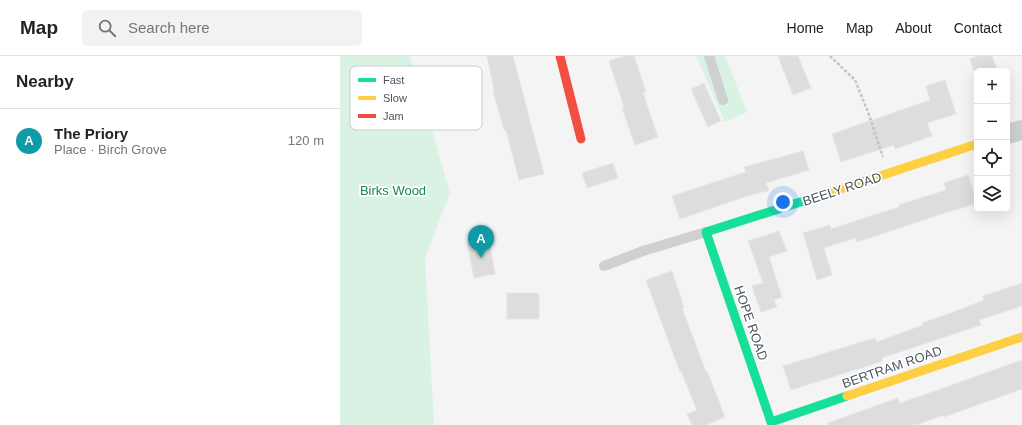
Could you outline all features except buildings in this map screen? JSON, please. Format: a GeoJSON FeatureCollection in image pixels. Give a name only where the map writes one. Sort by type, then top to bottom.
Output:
{"type":"FeatureCollection","features":[{"type":"Feature","properties":{"kind":"street"},"geometry":{"type":"LineString","coordinates":[[560,56],[581,139]]}},
{"type":"Feature","properties":{"kind":"street"},"geometry":{"type":"LineString","coordinates":[[1010,133],[1022,130]]}},
{"type":"Feature","properties":{"kind":"street","name":"BEELY ROAD"},"geometry":{"type":"LineString","coordinates":[[706,232],[974,145]]}},
{"type":"Feature","properties":{"kind":"street","name":"HOPE ROAD"},"geometry":{"type":"LineString","coordinates":[[706,232],[767,424]]}},
{"type":"Feature","properties":{"kind":"street","name":"BERTRAM ROAD"},"geometry":{"type":"LineString","coordinates":[[767,424],[1022,337]]}},
{"type":"Feature","properties":{"kind":"lane"},"geometry":{"type":"LineString","coordinates":[[709,56],[723,100]]}},
{"type":"Feature","properties":{"kind":"lane"},"geometry":{"type":"LineString","coordinates":[[604,266],[643,251],[706,232]]}},
{"type":"Feature","properties":{"kind":"path"},"geometry":{"type":"LineString","coordinates":[[830,56],[855,80],[868,112],[888,174]]}},
{"type":"Feature","properties":{"kind":"green space","name":"Birks Wood"},"geometry":{"type":"Polygon","coordinates":[[[340,56],[410,56],[413,66],[350,66],[350,130],[432,130],[450,193],[425,258],[434,425],[340,425],[340,56]]]}},
{"type":"Feature","properties":{"kind":"green space"},"geometry":{"type":"Polygon","coordinates":[[[696,56],[725,56],[747,112],[725,122],[696,56]]]}},
{"type":"Feature","properties":{"kind":"traffic: fast"},"geometry":{"type":"LineString","coordinates":[[816,197],[706,232],[771,422],[847,396]]}},
{"type":"Feature","properties":{"kind":"traffic: slow"},"geometry":{"type":"LineString","coordinates":[[816,197],[974,145]]}},
{"type":"Feature","properties":{"kind":"traffic: slow"},"geometry":{"type":"LineString","coordinates":[[847,396],[1022,337]]}},
{"type":"Feature","properties":{"kind":"traffic: jam"},"geometry":{"type":"LineString","coordinates":[[560,56],[581,139]]}},
{"type":"Feature","properties":{"kind":"place","name":"The Priory"},"geometry":{"type":"Point","coordinates":[481,258]}}]}
